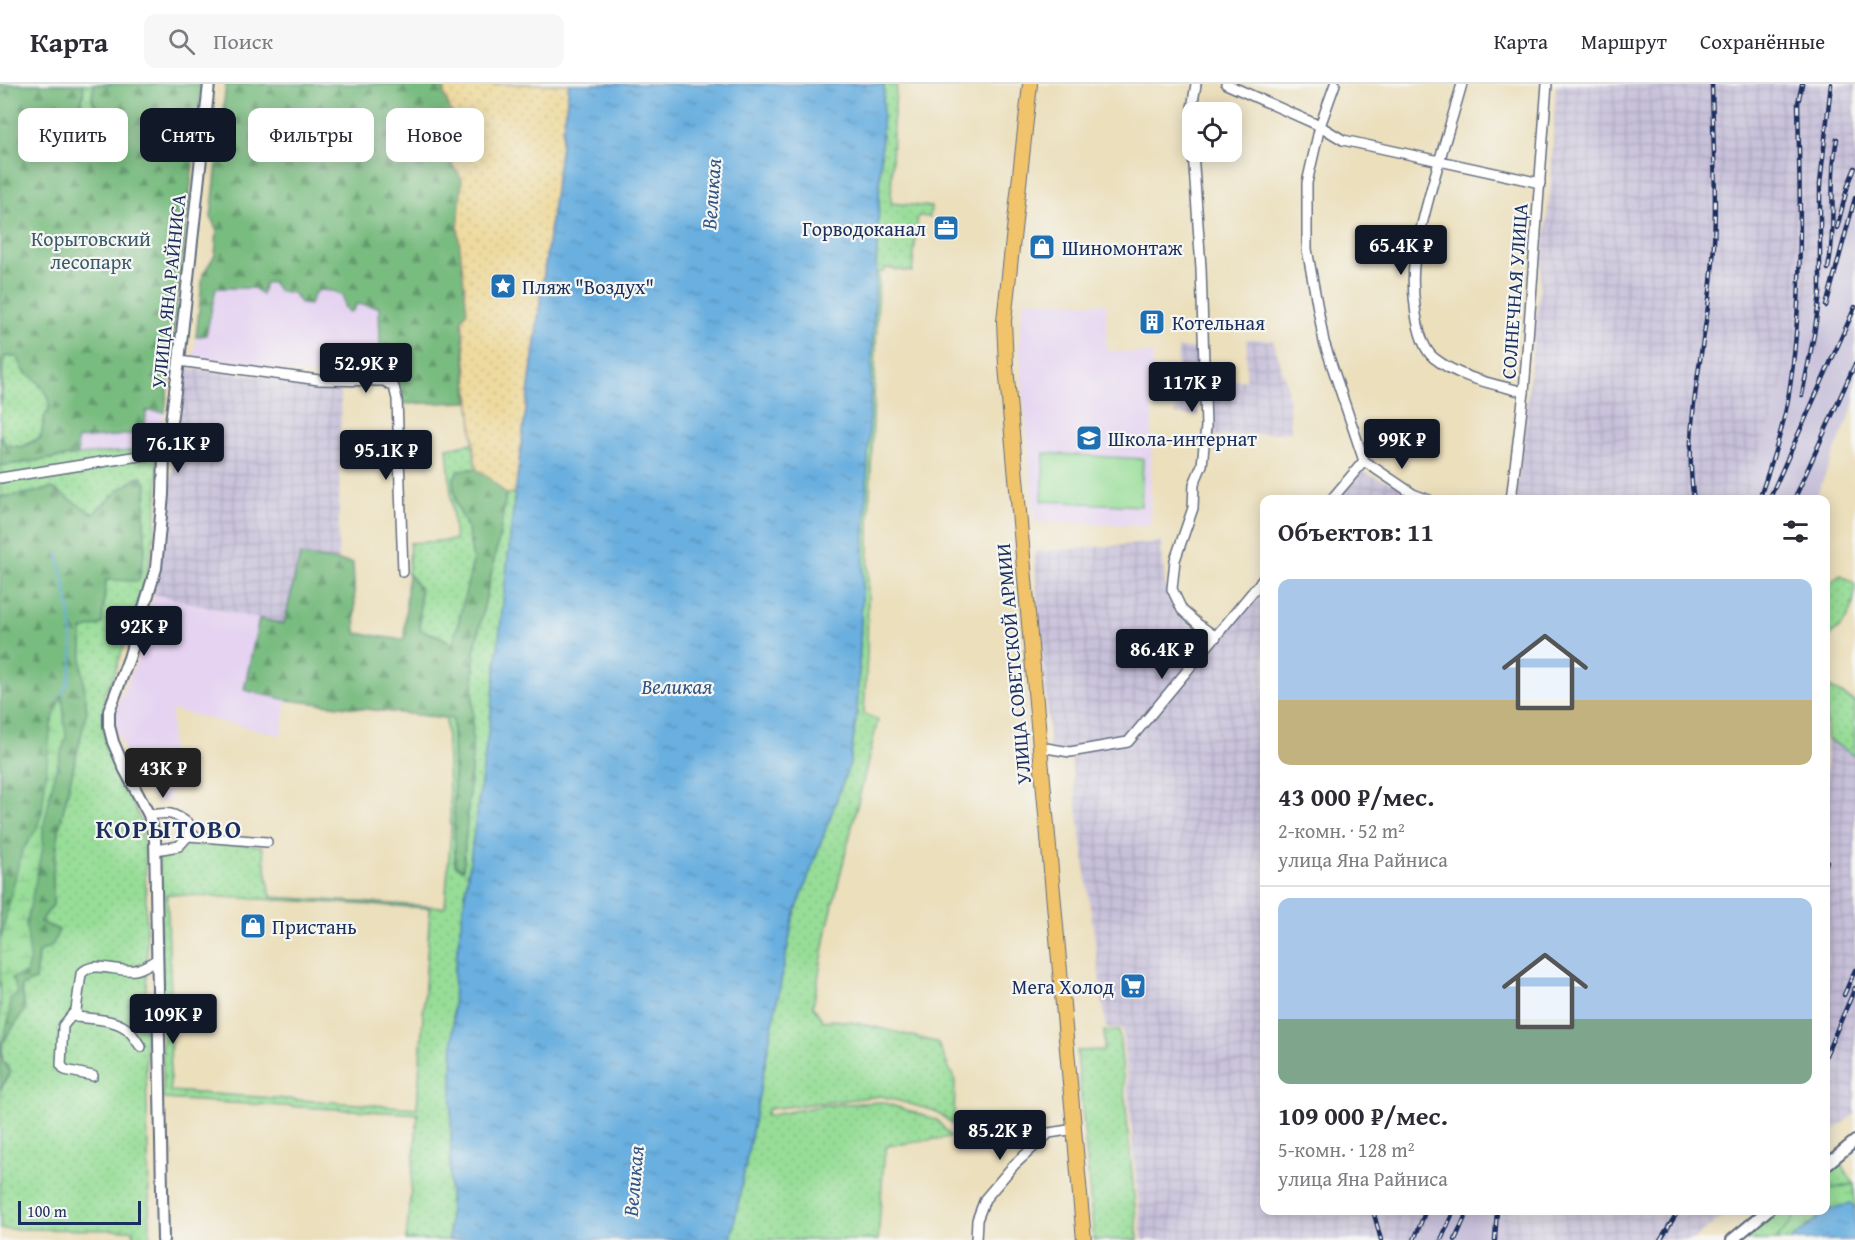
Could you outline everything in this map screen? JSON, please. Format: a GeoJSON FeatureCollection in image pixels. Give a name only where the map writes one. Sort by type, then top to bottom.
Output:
{"type":"FeatureCollection","features":[{"type":"Feature","properties":{"kind":"main road","name":"УЛИЦА СОВЕТСКОЙ АРМИИ"},"geometry":{"type":"LineString","coordinates":[[1030,84],[1004,321],[1006,366],[1084,1240]]}},
{"type":"Feature","properties":{"kind":"street","name":"УЛИЦА ЯНА РАЙНИСА"},"geometry":{"type":"LineString","coordinates":[[163,1240],[156,839],[149,815],[113,742],[109,726],[109,711],[129,658],[156,568],[163,495],[164,452],[170,437],[209,84]]}},
{"type":"Feature","properties":{"kind":"street"},"geometry":{"type":"LineString","coordinates":[[1193,102],[1196,84]]}},
{"type":"Feature","properties":{"kind":"street"},"geometry":{"type":"LineString","coordinates":[[1226,84],[1320,126],[1342,140],[1540,183]]}},
{"type":"Feature","properties":{"kind":"street"},"geometry":{"type":"LineString","coordinates":[[1335,84],[1320,126],[1307,183],[1308,249],[1324,342],[1364,461],[1416,495]]}},
{"type":"Feature","properties":{"kind":"street"},"geometry":{"type":"LineString","coordinates":[[1462,84],[1415,260],[1414,291],[1420,338],[1433,358],[1465,376],[1524,392]]}},
{"type":"Feature","properties":{"kind":"street","name":"СОЛНЕЧНАЯ УЛИЦА"},"geometry":{"type":"LineString","coordinates":[[1512,495],[1524,392],[1547,84]]}},
{"type":"Feature","properties":{"kind":"street"},"geometry":{"type":"LineString","coordinates":[[1194,162],[1206,427],[1202,465],[1194,484],[1193,508],[1175,560],[1172,589],[1182,610],[1216,637]]}},
{"type":"Feature","properties":{"kind":"street"},"geometry":{"type":"LineString","coordinates":[[179,361],[319,380],[384,381],[394,387],[397,399],[403,572]]}},
{"type":"Feature","properties":{"kind":"street"},"geometry":{"type":"LineString","coordinates":[[0,478],[164,452]]}},
{"type":"Feature","properties":{"kind":"street"},"geometry":{"type":"LineString","coordinates":[[1335,495],[1364,461]]}},
{"type":"Feature","properties":{"kind":"street"},"geometry":{"type":"LineString","coordinates":[[1040,747],[1070,752],[1128,742],[1260,583]]}},
{"type":"Feature","properties":{"kind":"street"},"geometry":{"type":"LineString","coordinates":[[149,815],[166,812],[176,815],[189,824],[188,836],[179,846],[156,850]]}},
{"type":"Feature","properties":{"kind":"street"},"geometry":{"type":"LineString","coordinates":[[188,836],[267,842]]}},
{"type":"Feature","properties":{"kind":"street"},"geometry":{"type":"LineString","coordinates":[[141,1047],[129,1030],[122,1025],[77,1017],[81,974],[84,969],[93,967],[137,970],[157,960]]}},
{"type":"Feature","properties":{"kind":"street"},"geometry":{"type":"LineString","coordinates":[[76,1010],[63,1026],[61,1065],[65,1070],[93,1076]]}},
{"type":"Feature","properties":{"kind":"street"},"geometry":{"type":"LineString","coordinates":[[975,1240],[977,1220],[985,1199],[1014,1165],[1049,1133],[1075,1129]]}},
{"type":"Feature","properties":{"kind":"street"},"geometry":{"type":"LineString","coordinates":[[1830,1162],[1855,1141]]}},
{"type":"Feature","properties":{"kind":"street"},"geometry":{"type":"LineString","coordinates":[[1732,1240],[1762,1215]]}},
{"type":"Feature","properties":{"kind":"shaded area"},"geometry":{"type":"Polygon","coordinates":[[[1556,84],[1855,84],[1855,173],[1746,495],[1517,495],[1551,183],[1556,84]]]}},
{"type":"Feature","properties":{"kind":"shaded area"},"geometry":{"type":"Polygon","coordinates":[[[1855,173],[1855,403],[1817,495],[1746,495],[1855,173]]]}},
{"type":"Feature","properties":{"kind":"shaded area"},"geometry":{"type":"Polygon","coordinates":[[[273,282],[279,291],[313,295],[319,290],[333,291],[343,296],[344,307],[356,304],[379,307],[381,375],[314,375],[193,359],[196,337],[207,335],[215,288],[254,288],[273,282]]]}},
{"type":"Feature","properties":{"kind":"shaded area","name":"Школа-интернат"},"geometry":{"type":"Polygon","coordinates":[[[1024,300],[1106,304],[1107,351],[1153,354],[1150,526],[1035,522],[1019,345],[1024,300]]]}},
{"type":"Feature","properties":{"kind":"shaded area"},"geometry":{"type":"Polygon","coordinates":[[[1247,339],[1273,340],[1287,385],[1291,432],[1211,436],[1212,380],[1246,380],[1247,339]]]}},
{"type":"Feature","properties":{"kind":"shaded area"},"geometry":{"type":"Polygon","coordinates":[[[1178,348],[1202,349],[1198,416],[1175,414],[1178,348]]]}},
{"type":"Feature","properties":{"kind":"shaded area"},"geometry":{"type":"Polygon","coordinates":[[[184,368],[341,385],[338,561],[300,556],[284,625],[154,594],[176,447],[184,368]]]}},
{"type":"Feature","properties":{"kind":"shaded area"},"geometry":{"type":"Polygon","coordinates":[[[146,411],[165,412],[160,438],[156,446],[143,450],[78,455],[77,439],[144,432],[146,411]]]}},
{"type":"Feature","properties":{"kind":"shaded area"},"geometry":{"type":"Polygon","coordinates":[[[1359,471],[1423,495],[1339,495],[1359,471]]]}},
{"type":"Feature","properties":{"kind":"shaded area"},"geometry":{"type":"Polygon","coordinates":[[[1161,542],[1165,584],[1170,597],[1189,623],[1207,641],[1260,587],[1260,1215],[1430,1215],[1418,1240],[1142,1240],[1122,1028],[1106,1028],[1070,752],[1050,748],[1034,552],[1161,542]]]}},
{"type":"Feature","properties":{"kind":"shaded area"},"geometry":{"type":"Polygon","coordinates":[[[154,594],[259,619],[244,690],[287,700],[281,735],[172,710],[170,800],[160,803],[142,788],[115,728],[115,711],[138,658],[154,594]]]}},
{"type":"Feature","properties":{"kind":"shaded area"},"geometry":{"type":"Polygon","coordinates":[[[1830,740],[1855,756],[1855,1114],[1830,1133],[1830,740]]]}},
{"type":"Feature","properties":{"kind":"shaded area"},"geometry":{"type":"Polygon","coordinates":[[[1430,1215],[1502,1215],[1502,1240],[1418,1240],[1430,1215]]]}},
{"type":"Feature","properties":{"kind":"shaded area"},"geometry":{"type":"Polygon","coordinates":[[[1502,1215],[1725,1215],[1692,1240],[1502,1240],[1502,1215]]]}},
{"type":"Feature","properties":{"kind":"green space","name":"Корытовский лесопарк"},"geometry":{"type":"Polygon","coordinates":[[[0,84],[83,84],[83,97],[79,108],[18,108],[18,162],[128,162],[128,108],[96,108],[92,99],[94,84],[202,84],[199,108],[140,108],[140,162],[193,162],[165,412],[146,411],[145,432],[77,439],[78,455],[0,466],[0,435],[6,445],[22,447],[41,438],[44,418],[49,409],[49,399],[44,390],[25,372],[17,357],[5,356],[0,406],[0,84]]]}},
{"type":"Feature","properties":{"kind":"green space"},"geometry":{"type":"Polygon","coordinates":[[[83,84],[94,84],[92,99],[97,108],[79,108],[83,84]]]}},
{"type":"Feature","properties":{"kind":"green space","name":"Корытовский лесопарк"},"geometry":{"type":"Polygon","coordinates":[[[226,84],[445,84],[444,95],[450,108],[386,108],[386,162],[451,162],[462,179],[458,230],[467,310],[462,320],[468,402],[400,404],[397,374],[381,375],[379,307],[356,304],[350,312],[344,307],[343,296],[333,291],[319,290],[313,295],[310,305],[301,304],[293,293],[279,291],[272,282],[265,283],[262,294],[254,288],[216,288],[206,335],[196,337],[203,274],[215,255],[217,232],[211,217],[217,162],[236,162],[236,108],[223,108],[226,84]]]}},
{"type":"Feature","properties":{"kind":"green space"},"geometry":{"type":"Polygon","coordinates":[[[884,84],[897,84],[893,125],[891,203],[931,207],[930,217],[918,216],[912,272],[885,268],[884,272],[879,272],[864,714],[878,720],[828,925],[813,1006],[823,1021],[846,1021],[937,1042],[955,1081],[954,1125],[935,1111],[881,1096],[768,1109],[766,1116],[826,1105],[882,1102],[937,1120],[951,1137],[887,1146],[884,1158],[878,1240],[731,1240],[793,919],[850,762],[857,713],[884,84]]]}},
{"type":"Feature","properties":{"kind":"green space"},"geometry":{"type":"Polygon","coordinates":[[[5,356],[17,357],[25,372],[36,380],[49,399],[49,409],[44,418],[41,437],[22,447],[6,446],[0,435],[1,365],[5,356]]]}},
{"type":"Feature","properties":{"kind":"green space"},"geometry":{"type":"Polygon","coordinates":[[[473,443],[476,469],[458,470],[456,503],[468,529],[473,562],[453,645],[439,636],[420,630],[420,589],[408,573],[410,543],[455,540],[447,448],[473,443]]]}},
{"type":"Feature","properties":{"kind":"green space"},"geometry":{"type":"Polygon","coordinates":[[[156,446],[155,528],[149,560],[131,627],[113,678],[104,692],[102,714],[105,744],[141,821],[145,856],[147,958],[145,1022],[150,1240],[134,1240],[133,1230],[0,1229],[0,1090],[11,1072],[2,1060],[2,1044],[25,1009],[21,985],[35,980],[38,953],[59,930],[40,922],[53,905],[53,872],[60,824],[77,752],[82,630],[102,624],[106,580],[145,549],[144,514],[147,485],[140,476],[120,489],[93,515],[52,488],[0,497],[0,466],[78,455],[143,450],[156,446]]]}},
{"type":"Feature","properties":{"kind":"green space"},"geometry":{"type":"Polygon","coordinates":[[[1044,453],[1143,459],[1141,506],[1042,501],[1044,453]]]}},
{"type":"Feature","properties":{"kind":"green space"},"geometry":{"type":"Polygon","coordinates":[[[476,469],[488,476],[506,494],[500,533],[474,652],[472,756],[463,870],[455,865],[453,719],[287,700],[244,690],[259,619],[284,624],[300,555],[353,563],[356,633],[404,640],[408,573],[420,589],[420,630],[439,636],[453,645],[473,561],[468,529],[456,503],[453,481],[458,470],[476,469]]]}},
{"type":"Feature","properties":{"kind":"green space"},"geometry":{"type":"Polygon","coordinates":[[[141,476],[147,485],[144,514],[145,549],[139,581],[106,580],[102,624],[82,630],[82,668],[87,711],[60,824],[53,872],[53,905],[40,922],[59,930],[52,946],[38,953],[35,980],[21,986],[25,1009],[2,1044],[2,1060],[11,1072],[0,1090],[0,497],[52,488],[93,514],[120,489],[141,476]]]}},
{"type":"Feature","properties":{"kind":"green space"},"geometry":{"type":"Polygon","coordinates":[[[515,493],[491,712],[454,973],[449,1240],[406,1240],[418,1114],[163,1099],[159,855],[191,841],[262,846],[271,897],[445,907],[451,830],[446,718],[453,718],[455,865],[463,870],[472,756],[474,652],[500,533],[506,494],[515,493]],[[167,894],[171,993],[170,1091],[417,1108],[430,908],[167,894]]]}},
{"type":"Feature","properties":{"kind":"green space"},"geometry":{"type":"Polygon","coordinates":[[[1841,575],[1855,584],[1848,616],[1830,636],[1830,582],[1841,575]]]}},
{"type":"Feature","properties":{"kind":"green space"},"geometry":{"type":"Polygon","coordinates":[[[1830,687],[1855,702],[1855,756],[1830,740],[1830,687]]]}},
{"type":"Feature","properties":{"kind":"green space"},"geometry":{"type":"Polygon","coordinates":[[[62,694],[66,737],[54,776],[43,829],[43,848],[26,924],[30,958],[26,973],[12,978],[18,994],[10,999],[10,1014],[0,1062],[0,942],[21,853],[36,830],[42,812],[51,724],[62,694]]]}},
{"type":"Feature","properties":{"kind":"green space"},"geometry":{"type":"Polygon","coordinates":[[[1104,1031],[1119,1031],[1138,1240],[1094,1240],[1077,1051],[1104,1050],[1104,1031]]]}},
{"type":"Feature","properties":{"kind":"green space"},"geometry":{"type":"Polygon","coordinates":[[[1841,1163],[1854,1184],[1830,1189],[1830,1172],[1841,1163]]]}},
{"type":"Feature","properties":{"kind":"green space"},"geometry":{"type":"Polygon","coordinates":[[[1854,1184],[1855,1208],[1851,1204],[1830,1209],[1830,1189],[1854,1184]]]}},
{"type":"Feature","properties":{"kind":"green space"},"geometry":{"type":"Polygon","coordinates":[[[1774,1215],[1797,1215],[1776,1240],[1741,1240],[1774,1215]]]}},
{"type":"Feature","properties":{"kind":"green space"},"geometry":{"type":"Polygon","coordinates":[[[1797,1215],[1821,1215],[1792,1240],[1776,1240],[1797,1215]]]}},
{"type":"Feature","properties":{"kind":"sand","name":"Пляж \"Воздух\""},"geometry":{"type":"Polygon","coordinates":[[[445,84],[569,84],[515,493],[506,494],[488,476],[476,469],[462,320],[467,310],[458,230],[462,179],[451,162],[484,162],[484,108],[450,108],[444,95],[445,84]]]}},
{"type":"Feature","properties":{"kind":"water","name":"Великая"},"geometry":{"type":"Polygon","coordinates":[[[569,84],[884,84],[857,713],[850,763],[793,919],[731,1240],[449,1240],[454,973],[491,712],[515,493],[569,84]]]}},
{"type":"Feature","properties":{"kind":"water"},"geometry":{"type":"Polygon","coordinates":[[[1851,1204],[1855,1208],[1855,1240],[1792,1240],[1821,1215],[1830,1215],[1830,1209],[1851,1204]]]}},
{"type":"Feature","properties":{"kind":"waterway"},"geometry":{"type":"LineString","coordinates":[[58,554],[69,606],[73,645],[72,663],[62,694]]}},
{"type":"Feature","properties":{"kind":"railway"},"geometry":{"type":"LineString","coordinates":[[1693,495],[1691,472],[1693,415],[1714,249],[1712,84]]}},
{"type":"Feature","properties":{"kind":"railway"},"geometry":{"type":"LineString","coordinates":[[1761,495],[1788,399],[1797,327],[1800,252],[1798,103],[1802,84]]}},
{"type":"Feature","properties":{"kind":"railway"},"geometry":{"type":"LineString","coordinates":[[1802,395],[1820,294],[1820,184],[1831,84]]}},
{"type":"Feature","properties":{"kind":"railway"},"geometry":{"type":"LineString","coordinates":[[1828,269],[1831,253],[1833,171],[1837,139]]}},
{"type":"Feature","properties":{"kind":"railway"},"geometry":{"type":"LineString","coordinates":[[1837,228],[1848,185],[1855,168]]}},
{"type":"Feature","properties":{"kind":"railway"},"geometry":{"type":"LineString","coordinates":[[1826,306],[1855,198]]}},
{"type":"Feature","properties":{"kind":"railway"},"geometry":{"type":"LineString","coordinates":[[1771,495],[1855,307]]}},
{"type":"Feature","properties":{"kind":"railway"},"geometry":{"type":"LineString","coordinates":[[1796,495],[1855,364]]}},
{"type":"Feature","properties":{"kind":"railway"},"geometry":{"type":"LineString","coordinates":[[1844,995],[1855,970]]}},
{"type":"Feature","properties":{"kind":"railway"},"geometry":{"type":"LineString","coordinates":[[1830,1046],[1855,988]]}},
{"type":"Feature","properties":{"kind":"railway"},"geometry":{"type":"LineString","coordinates":[[1374,1215],[1381,1240]]}},
{"type":"Feature","properties":{"kind":"railway"},"geometry":{"type":"LineString","coordinates":[[1414,1240],[1424,1215]]}},
{"type":"Feature","properties":{"kind":"railway"},"geometry":{"type":"LineString","coordinates":[[1441,1240],[1452,1215]]}},
{"type":"Feature","properties":{"kind":"railway"},"geometry":{"type":"LineString","coordinates":[[1455,1240],[1466,1215]]}},
{"type":"Feature","properties":{"kind":"railway"},"geometry":{"type":"LineString","coordinates":[[1495,1240],[1497,1215]]}},
{"type":"Feature","properties":{"kind":"railway"},"geometry":{"type":"LineString","coordinates":[[1660,1240],[1676,1215]]}},
{"type":"Feature","properties":{"kind":"place","name":"Горводоканал"},"geometry":{"type":"Point","coordinates":[946,228]}},
{"type":"Feature","properties":{"kind":"place","name":"Шиномонтаж"},"geometry":{"type":"Point","coordinates":[1042,247]}},
{"type":"Feature","properties":{"kind":"place","name":"Пляж \"Воздух\""},"geometry":{"type":"Point","coordinates":[503,286]}},
{"type":"Feature","properties":{"kind":"place","name":"Котельная"},"geometry":{"type":"Point","coordinates":[1152,322]}},
{"type":"Feature","properties":{"kind":"place","name":"Школа-интернат"},"geometry":{"type":"Point","coordinates":[1089,438]}},
{"type":"Feature","properties":{"kind":"place","name":"Пристань"},"geometry":{"type":"Point","coordinates":[253,926]}},
{"type":"Feature","properties":{"kind":"place","name":"Мега Холод"},"geometry":{"type":"Point","coordinates":[1133,986]}},
{"type":"Feature","properties":{"kind":"district","name":"КОРЫТОВО"},"geometry":{"type":"Point","coordinates":[169,828]}}]}
